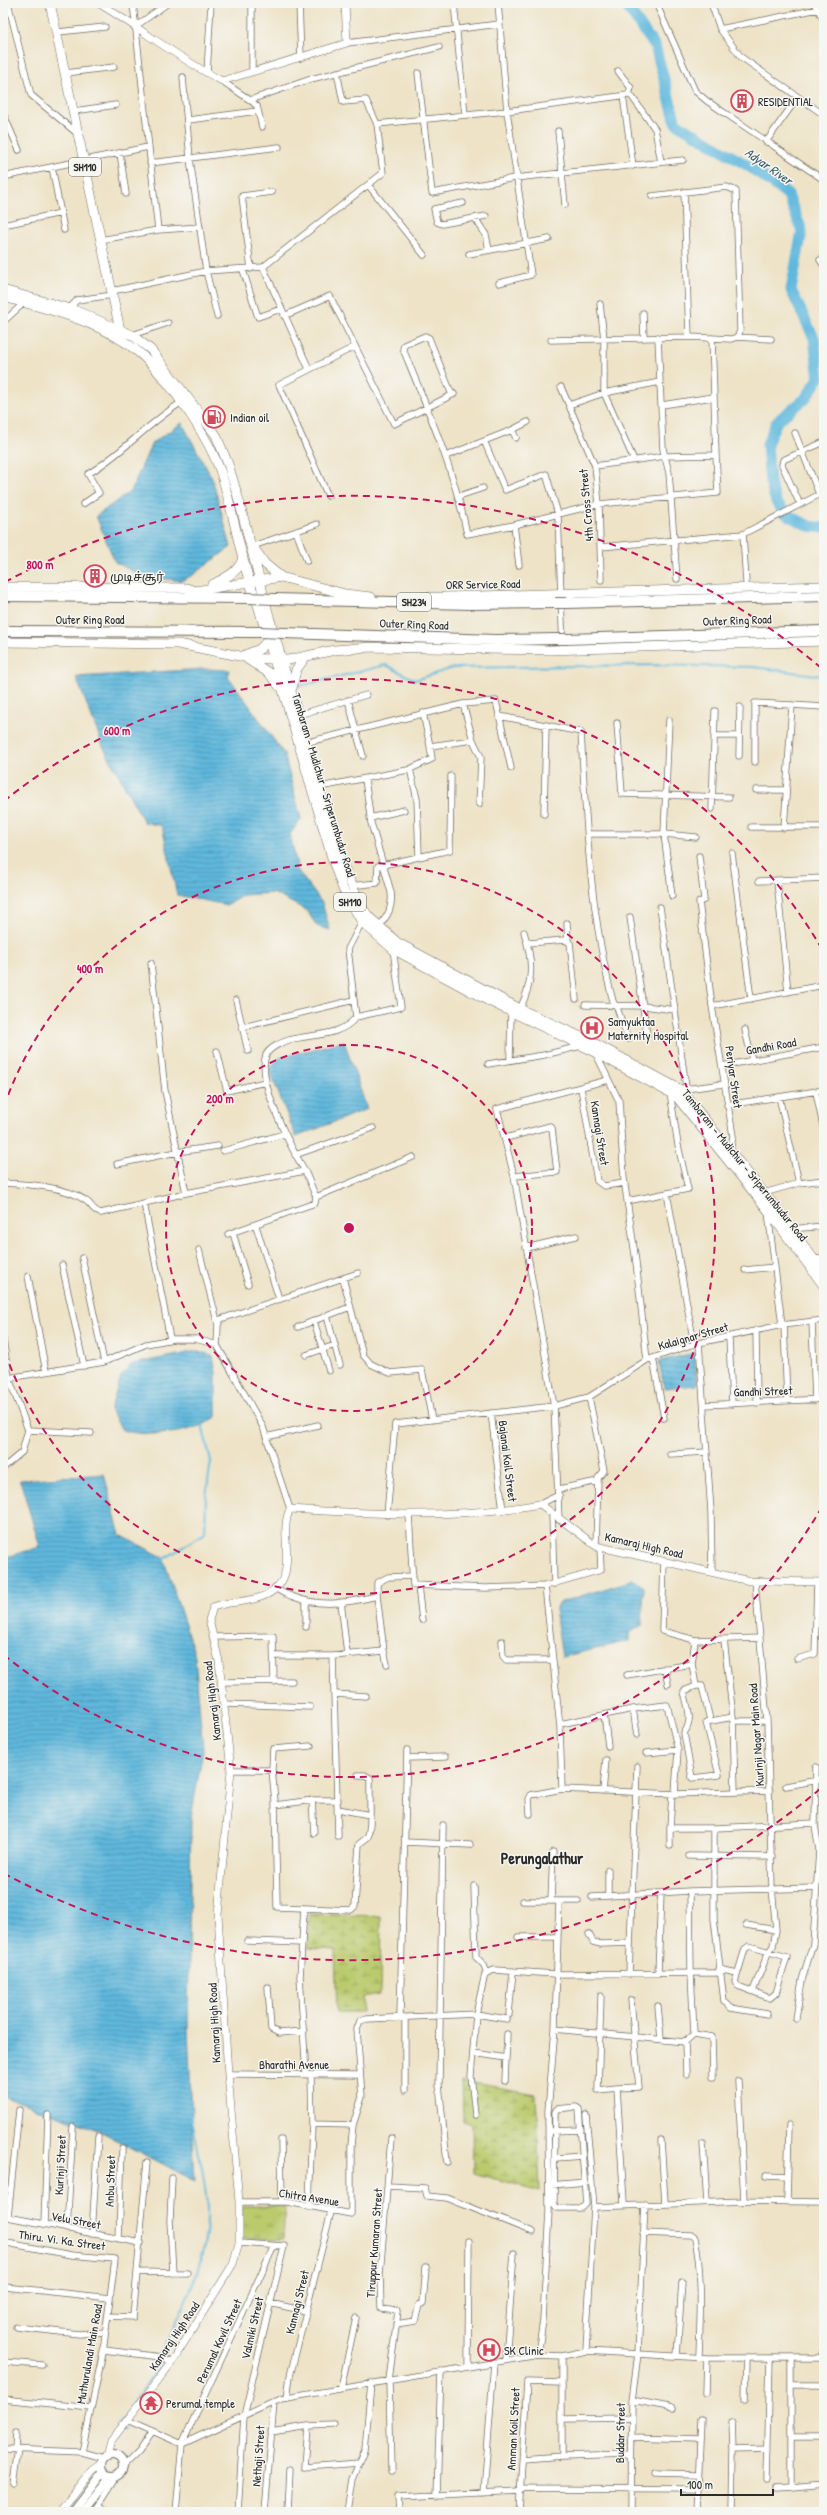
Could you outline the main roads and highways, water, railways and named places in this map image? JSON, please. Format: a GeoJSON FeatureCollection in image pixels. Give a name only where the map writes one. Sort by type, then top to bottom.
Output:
{"type":"FeatureCollection","features":[{"type":"Feature","properties":{"kind":"highway","name":"Outer Ring Road"},"geometry":{"type":"LineString","coordinates":[[3,596],[248,598],[462,604],[555,603],[565,599],[824,596]]}},
{"type":"Feature","properties":{"kind":"highway","name":"Outer Ring Road"},"geometry":{"type":"LineString","coordinates":[[3,632],[259,632],[496,640],[824,631]]}},
{"type":"Feature","properties":{"kind":"main road","name":"SH110"},"geometry":{"type":"LineString","coordinates":[[50,3],[58,32],[112,293],[117,333]]}},
{"type":"Feature","properties":{"kind":"main road","name":"Tambaram - Mudichur - Sriperumbudur Road"},"geometry":{"type":"LineString","coordinates":[[3,290],[117,333],[132,335],[151,350],[216,435],[228,464],[247,530],[278,660],[303,743],[332,860],[343,889],[365,919],[393,949],[489,1002],[516,1010],[592,1042],[673,1084],[690,1100],[728,1154]]}},
{"type":"Feature","properties":{"kind":"main road","name":"Tambaram - Mudichur - Sriperumbudur Road"},"geometry":{"type":"LineString","coordinates":[[3,297],[26,299],[69,309],[117,333],[143,358],[182,402],[205,436],[216,459],[243,555],[249,583],[268,640],[278,660]]}},
{"type":"Feature","properties":{"kind":"main road"},"geometry":{"type":"LineString","coordinates":[[247,530],[253,546],[265,564],[281,577]]}},
{"type":"Feature","properties":{"kind":"main road"},"geometry":{"type":"LineString","coordinates":[[205,589],[234,573],[241,565],[243,555]]}},
{"type":"Feature","properties":{"kind":"main road","name":"ORR Service Road"},"geometry":{"type":"LineString","coordinates":[[3,587],[186,588],[195,591],[281,577],[345,594],[364,597],[565,599],[824,586]]}},
{"type":"Feature","properties":{"kind":"main road"},"geometry":{"type":"LineString","coordinates":[[240,656],[255,652],[268,640]]}},
{"type":"Feature","properties":{"kind":"main road"},"geometry":{"type":"LineString","coordinates":[[3,642],[178,644],[240,656],[278,660],[304,659],[335,650],[371,647],[563,650],[824,641]]}},
{"type":"Feature","properties":{"kind":"main road"},"geometry":{"type":"LineString","coordinates":[[240,656],[269,673],[289,696]]}},
{"type":"Feature","properties":{"kind":"main road"},"geometry":{"type":"LineString","coordinates":[[289,696],[293,677],[304,659]]}},
{"type":"Feature","properties":{"kind":"main road","name":"Tambaram - Mudichur - Sriperumbudur Road"},"geometry":{"type":"LineString","coordinates":[[289,696],[298,715],[303,743],[320,787],[331,829],[350,886],[365,919],[379,927],[398,943],[516,1010],[581,1046],[669,1091],[684,1105],[728,1154],[791,1229],[824,1273]]}},
{"type":"Feature","properties":{"kind":"main road","name":"Tambaram - Mudichur - Sriperumbudur Road"},"geometry":{"type":"LineString","coordinates":[[761,1195],[768,1210],[824,1286]]}},
{"type":"Feature","properties":{"kind":"main road"},"geometry":{"type":"LineString","coordinates":[[72,2512],[102,2472],[104,2459],[117,2456],[122,2462],[123,2467],[113,2476],[82,2512]]}},
{"type":"Feature","properties":{"kind":"main road"},"geometry":{"type":"LineString","coordinates":[[102,2472],[113,2476]]}},
{"type":"Feature","properties":{"kind":"water"},"geometry":{"type":"Polygon","coordinates":[[[182,423],[212,478],[231,547],[193,575],[181,581],[142,576],[115,562],[96,516],[131,491],[152,443],[182,423]]]}},
{"type":"Feature","properties":{"kind":"water"},"geometry":{"type":"Polygon","coordinates":[[[203,669],[230,670],[228,676],[284,754],[301,819],[290,834],[298,871],[322,903],[330,930],[317,926],[306,910],[273,893],[243,895],[227,905],[177,895],[162,826],[144,822],[103,746],[76,677],[203,669]]]}},
{"type":"Feature","properties":{"kind":"water"},"geometry":{"type":"Polygon","coordinates":[[[344,1041],[367,1109],[296,1137],[269,1069],[279,1058],[344,1041]]]}},
{"type":"Feature","properties":{"kind":"water"},"geometry":{"type":"Polygon","coordinates":[[[198,1351],[213,1356],[216,1373],[216,1417],[207,1423],[196,1427],[170,1433],[145,1434],[122,1430],[110,1410],[121,1377],[132,1364],[198,1351]]]}},
{"type":"Feature","properties":{"kind":"water"},"geometry":{"type":"Polygon","coordinates":[[[695,1353],[697,1385],[664,1388],[659,1361],[695,1353]]]}},
{"type":"Feature","properties":{"kind":"water"},"geometry":{"type":"Polygon","coordinates":[[[104,1474],[120,1535],[163,1557],[195,1656],[203,1750],[191,1818],[188,2030],[195,2181],[98,2130],[3,2096],[3,1558],[40,1547],[20,1480],[104,1474]]]}},
{"type":"Feature","properties":{"kind":"water"},"geometry":{"type":"Polygon","coordinates":[[[633,1580],[644,1587],[642,1626],[629,1633],[629,1641],[562,1657],[555,1610],[558,1603],[633,1580]]]}},
{"type":"Feature","properties":{"kind":"waterway","name":"Adyar River"},"geometry":{"type":"LineString","coordinates":[[624,3],[655,46],[676,123],[750,167],[788,195],[802,231],[791,290],[814,338],[819,378],[805,399],[777,421],[767,444],[770,482],[776,502],[786,514],[809,526],[824,528]]}},
{"type":"Feature","properties":{"kind":"waterway"},"geometry":{"type":"LineString","coordinates":[[296,687],[386,665],[415,680],[453,668],[652,665],[753,667],[824,676]]}},
{"type":"Feature","properties":{"kind":"waterway"},"geometry":{"type":"LineString","coordinates":[[161,1561],[205,1533],[206,1496],[211,1461],[202,1425]]}},
{"type":"Feature","properties":{"kind":"waterway"},"geometry":{"type":"LineString","coordinates":[[125,2430],[117,2426],[160,2364],[156,2359],[183,2307],[198,2268],[203,2249],[206,2230],[206,2199],[203,2175],[191,2115]]}},
{"type":"Feature","properties":{"kind":"waterway"},"geometry":{"type":"LineString","coordinates":[[66,2512],[85,2485]]}},
{"type":"Feature","properties":{"kind":"place","name":"RESIDENTIAL"},"geometry":{"type":"Point","coordinates":[742,101]}},
{"type":"Feature","properties":{"kind":"place","name":"Indian oil"},"geometry":{"type":"Point","coordinates":[214,417]}},
{"type":"Feature","properties":{"kind":"place","name":"முடிச்சூர்"},"geometry":{"type":"Point","coordinates":[95,576]}},
{"type":"Feature","properties":{"kind":"place","name":"Samyuktaa Maternity Hospital"},"geometry":{"type":"Point","coordinates":[592,1028]}},
{"type":"Feature","properties":{"kind":"place","name":"SK Clinic"},"geometry":{"type":"Point","coordinates":[489,2350]}},
{"type":"Feature","properties":{"kind":"place","name":"Perumal temple"},"geometry":{"type":"Point","coordinates":[151,2403]}},
{"type":"Feature","properties":{"kind":"district","name":"Perungalathur"},"geometry":{"type":"Point","coordinates":[542,1858]}}]}
